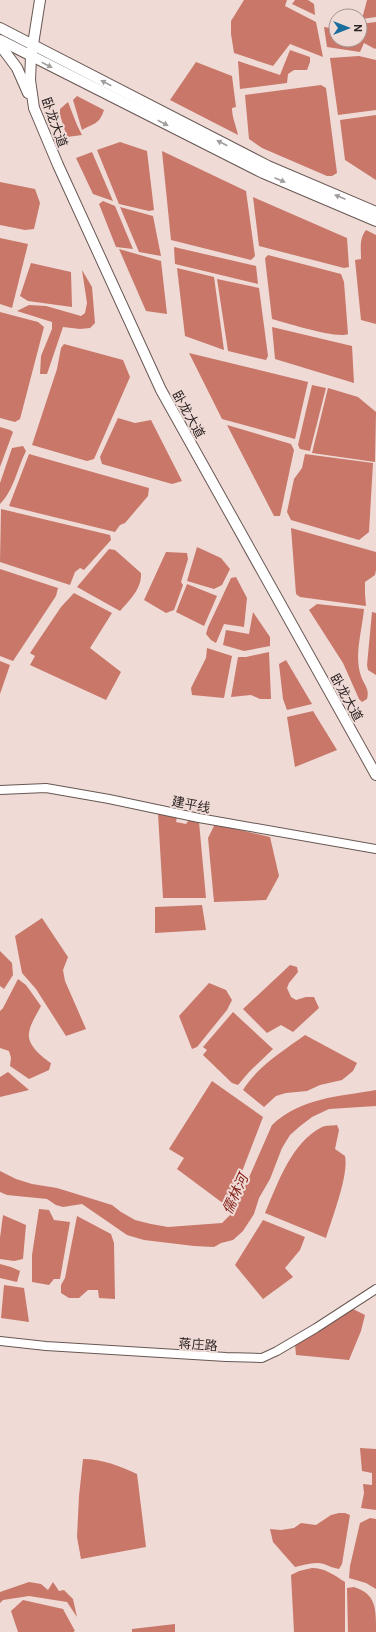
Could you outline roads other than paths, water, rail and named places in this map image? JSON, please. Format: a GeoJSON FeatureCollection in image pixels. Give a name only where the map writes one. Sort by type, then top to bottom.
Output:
{"type":"FeatureCollection","features":[{"type":"Feature","properties":{"kind":"main road","name":"卧龙大道"},"geometry":{"type":"LineString","coordinates":[[40,0],[31,57],[30,80],[34,108],[58,165],[161,390],[376,775]]}},
{"type":"Feature","properties":{"kind":"main road"},"geometry":{"type":"LineString","coordinates":[[0,28],[268,166],[376,212]]}},
{"type":"Feature","properties":{"kind":"main road"},"geometry":{"type":"LineString","coordinates":[[0,40],[263,173],[376,221]]}},
{"type":"Feature","properties":{"kind":"main road"},"geometry":{"type":"LineString","coordinates":[[0,45],[17,68],[34,108]]}},
{"type":"Feature","properties":{"kind":"street","name":"建平线"},"geometry":{"type":"LineString","coordinates":[[0,790],[46,788],[109,799],[198,818],[376,849]]}},
{"type":"Feature","properties":{"kind":"street","name":"蒋庄路"},"geometry":{"type":"LineString","coordinates":[[0,1341],[46,1346],[218,1357],[262,1358],[316,1328],[376,1289]]}},
{"type":"Feature","properties":{"kind":"water label","name":"儒林河"},"geometry":{"type":"Point","coordinates":[235,1194]}}]}
